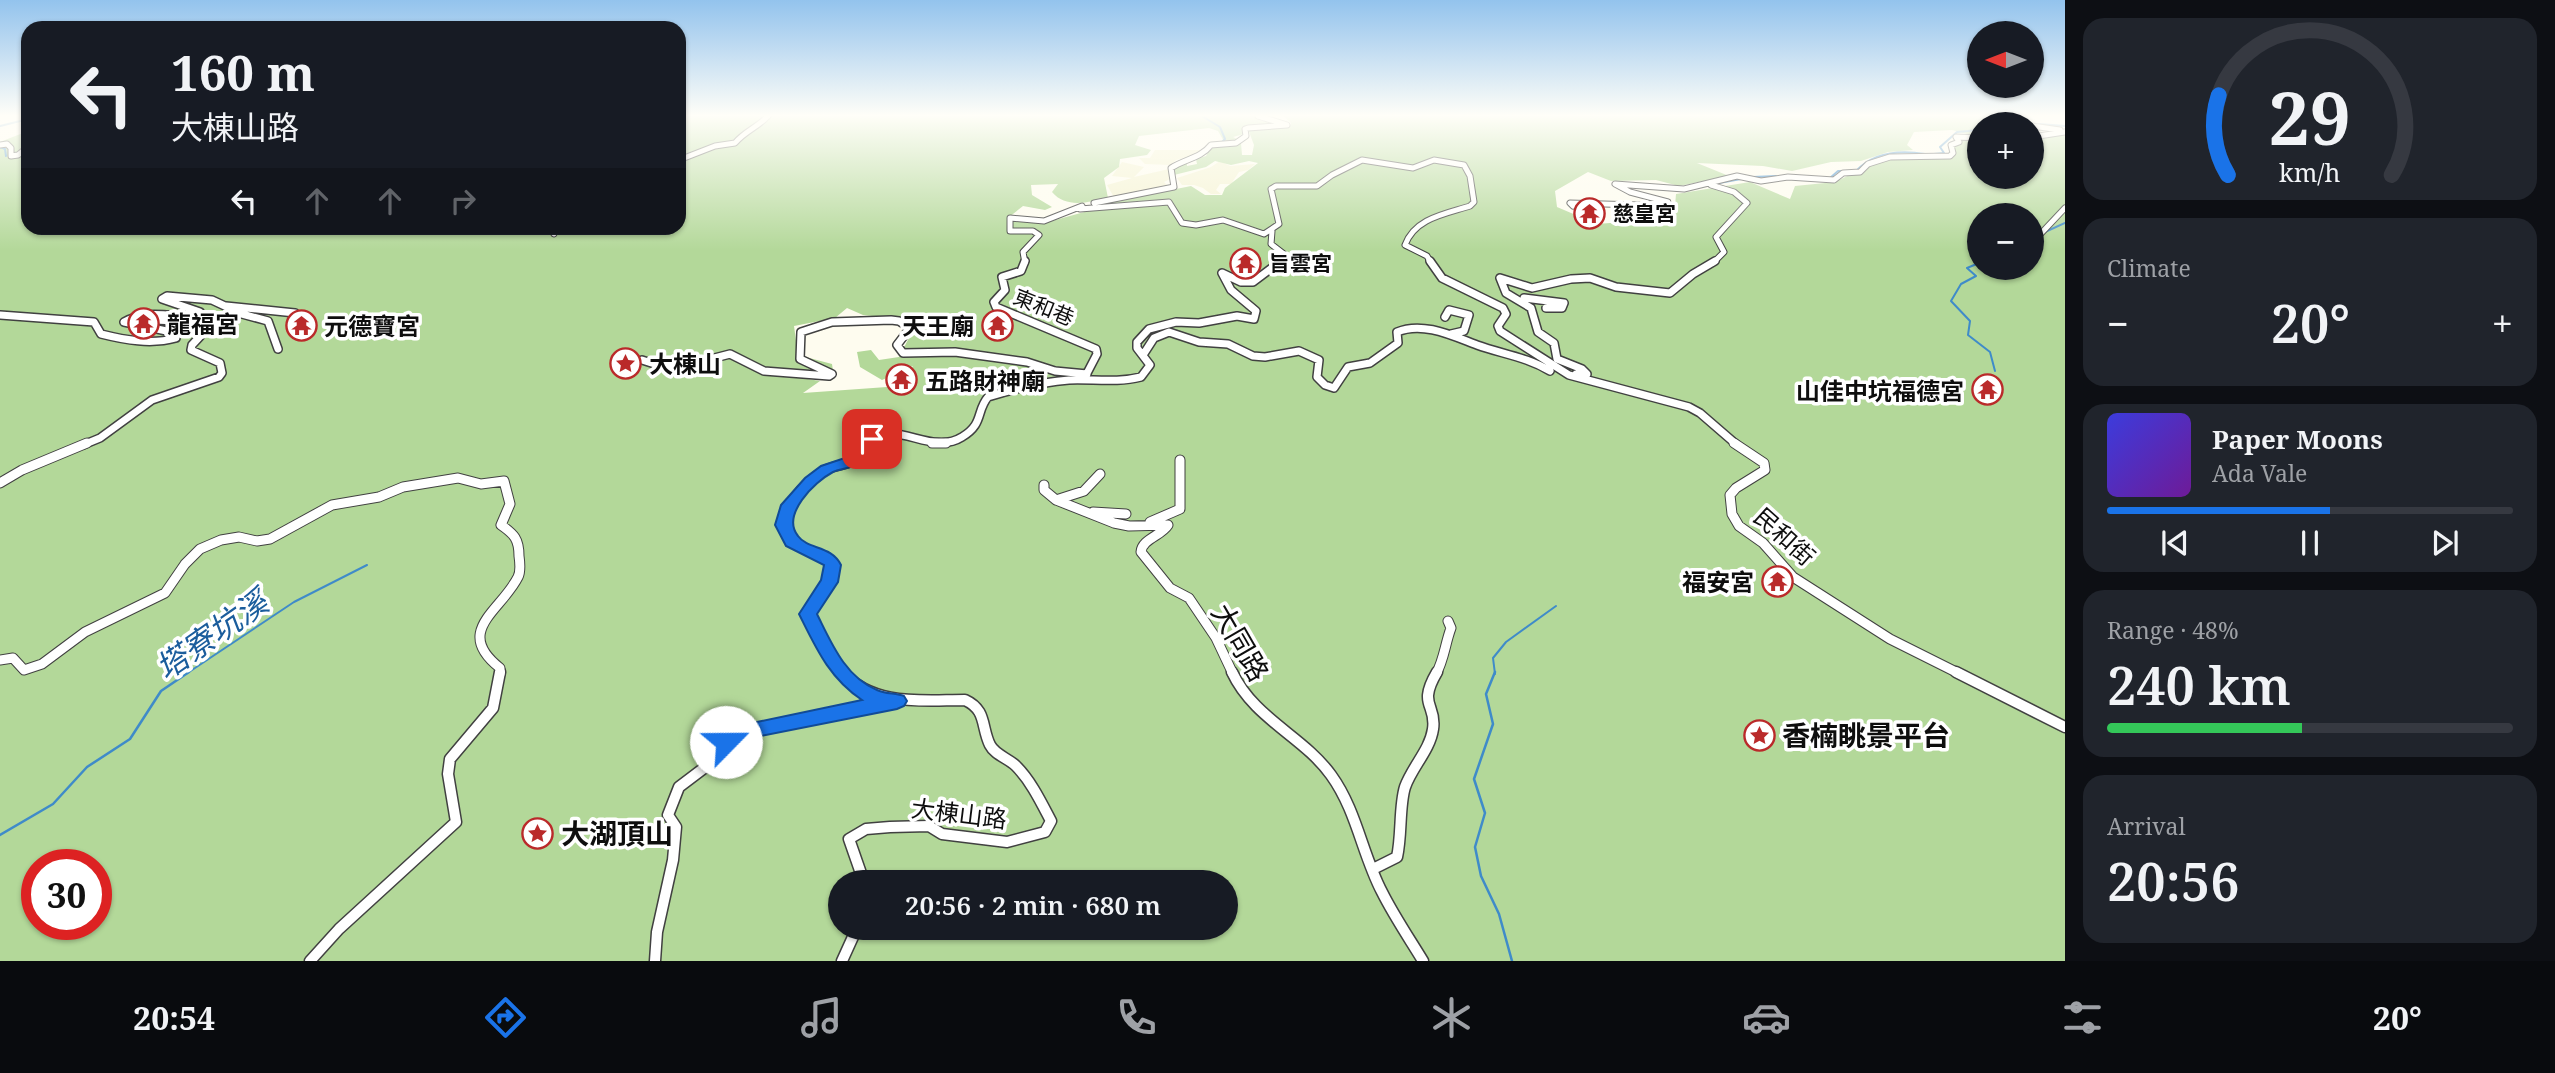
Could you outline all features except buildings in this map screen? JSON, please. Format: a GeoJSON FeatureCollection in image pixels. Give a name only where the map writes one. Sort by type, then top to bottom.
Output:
{"type":"FeatureCollection","features":[{"type":"Feature","properties":{"kind":"street"},"geometry":{"type":"LineString","coordinates":[[1080,209],[1084,205],[1174,187],[1171,167],[1183,161]]}},
{"type":"Feature","properties":{"kind":"street"},"geometry":{"type":"LineString","coordinates":[[1080,209],[1163,201],[1171,203],[1174,217],[1186,224],[1222,220],[1264,234],[1279,224],[1271,190],[1280,184],[1316,187],[1330,176],[1364,161]]}},
{"type":"Feature","properties":{"kind":"street"},"geometry":{"type":"LineString","coordinates":[[1371,161],[1414,168],[1433,161]]}},
{"type":"Feature","properties":{"kind":"street"},"geometry":{"type":"LineString","coordinates":[[1439,161],[1464,165],[1470,176],[1474,202],[1470,206],[1425,221],[1411,232],[1405,245],[1427,256],[1442,278],[1503,308],[1506,314],[1498,328],[1503,335],[1569,375]]}},
{"type":"Feature","properties":{"kind":"street"},"geometry":{"type":"LineString","coordinates":[[1573,206],[1570,203],[1619,202],[1662,206],[1668,202],[1630,192],[1615,184],[1677,189],[1744,178],[1761,181],[1788,177],[1835,180],[1843,173],[1860,172],[1879,161]]}},
{"type":"Feature","properties":{"kind":"street"},"geometry":{"type":"LineString","coordinates":[[1143,355],[1152,339],[1168,332],[1197,342],[1230,344],[1244,353],[1261,358],[1279,352],[1299,351],[1319,360],[1317,377],[1325,385],[1334,388],[1348,367],[1370,363],[1398,343],[1397,332],[1439,330],[1478,345],[1532,360],[1559,374],[1587,374],[1582,369],[1557,359],[1554,343],[1538,332],[1533,307],[1512,298],[1500,278],[1536,288],[1570,279],[1590,278],[1616,287],[1670,293],[1720,256],[1724,248],[1716,237],[1747,203],[1734,192],[1713,184]]}},
{"type":"Feature","properties":{"kind":"street"},"geometry":{"type":"LineString","coordinates":[[2044,228],[2065,208]]}},
{"type":"Feature","properties":{"kind":"street","name":"東和巷"},"geometry":{"type":"LineString","coordinates":[[1080,209],[1044,221],[1010,218],[1010,231],[1033,231],[1039,235],[1023,252],[1025,263],[1021,271],[1002,276],[1004,290],[994,302],[996,307],[1012,312],[1026,321],[1065,333],[1096,349],[1098,351],[1089,365],[1086,377]]}},
{"type":"Feature","properties":{"kind":"street"},"geometry":{"type":"LineString","coordinates":[[642,360],[652,360],[667,368],[688,366],[730,354],[764,370],[829,376],[832,374],[800,359],[801,332],[807,328],[846,322],[891,320],[899,321],[910,328],[897,345],[903,354],[955,352],[1027,362],[1055,371],[1110,382],[1141,377],[1150,365],[1137,348],[1137,342],[1149,329],[1176,322],[1199,323],[1227,317],[1254,319],[1256,311],[1231,292],[1222,273],[1230,274],[1242,282],[1252,282],[1284,260],[1284,254],[1271,244],[1272,231]]}},
{"type":"Feature","properties":{"kind":"street"},"geometry":{"type":"LineString","coordinates":[[1501,283],[1524,298],[1564,303],[1562,308],[1546,308]]}},
{"type":"Feature","properties":{"kind":"street"},"geometry":{"type":"LineString","coordinates":[[126,319],[149,315],[200,317],[200,312],[162,299],[167,296],[212,300],[242,314],[268,321],[278,349]]}},
{"type":"Feature","properties":{"kind":"street"},"geometry":{"type":"LineString","coordinates":[[223,305],[295,313]]}},
{"type":"Feature","properties":{"kind":"street"},"geometry":{"type":"LineString","coordinates":[[1445,317],[1449,310],[1469,315],[1464,331],[1451,334]]}},
{"type":"Feature","properties":{"kind":"street"},"geometry":{"type":"LineString","coordinates":[[0,315],[94,323],[101,334],[110,337],[164,341],[176,338],[176,333],[127,324],[124,322],[126,319]]}},
{"type":"Feature","properties":{"kind":"street"},"geometry":{"type":"LineString","coordinates":[[0,483],[22,470],[100,438],[152,400],[210,382],[222,373],[220,363],[191,350],[192,345],[205,331],[201,328],[177,321],[126,319]]}},
{"type":"Feature","properties":{"kind":"street","name":"民和街"},"geometry":{"type":"LineString","coordinates":[[1569,375],[1665,400],[1700,413],[1722,434],[1764,463],[1765,470],[1736,488],[1730,495],[1729,503],[1739,526],[1763,543],[1793,577],[1890,639],[2065,727]]}},
{"type":"Feature","properties":{"kind":"street","name":"大棟山路"},"geometry":{"type":"LineString","coordinates":[[862,870],[852,855],[849,839],[866,829],[929,827],[942,834],[1007,842],[1045,832],[1051,821],[1039,797],[1018,770],[991,746],[985,717],[975,704],[965,700],[897,701],[876,698],[850,682],[830,659],[808,614],[816,597],[829,582],[833,565],[829,559],[800,547],[788,538],[784,525],[787,509],[819,474],[857,460],[872,439],[880,435],[895,434],[919,442],[952,443],[976,425],[981,417],[984,401],[988,397],[1086,377]]}},
{"type":"Feature","properties":{"kind":"street"},"geometry":{"type":"LineString","coordinates":[[1137,526],[1180,509],[1180,460]]}},
{"type":"Feature","properties":{"kind":"street"},"geometry":{"type":"LineString","coordinates":[[1056,500],[1084,491],[1100,474]]}},
{"type":"Feature","properties":{"kind":"street"},"geometry":{"type":"LineString","coordinates":[[0,660],[13,658],[24,670],[42,664],[85,632],[165,593],[185,564],[200,549],[221,540],[239,537],[257,541],[270,539],[332,505],[379,498],[403,487],[458,478],[481,484],[504,481],[510,504],[501,525],[515,535],[519,543],[520,575],[480,629],[482,652],[499,668],[499,699],[480,726],[449,761],[449,778],[458,809],[456,822],[339,929],[310,961]]}},
{"type":"Feature","properties":{"kind":"street"},"geometry":{"type":"LineString","coordinates":[[1044,485],[1044,490],[1056,500],[1083,505]]}},
{"type":"Feature","properties":{"kind":"street","name":"大同路"},"geometry":{"type":"LineString","coordinates":[[1056,500],[1114,523],[1137,526],[1168,525],[1165,530],[1146,541],[1141,552],[1170,588],[1189,598],[1216,638],[1241,694],[1329,772],[1351,807],[1381,891],[1423,961]]}},
{"type":"Feature","properties":{"kind":"street"},"geometry":{"type":"LineString","coordinates":[[1090,514],[1126,514]]}},
{"type":"Feature","properties":{"kind":"street"},"geometry":{"type":"LineString","coordinates":[[1373,869],[1397,857],[1402,835],[1405,788],[1431,739],[1434,724],[1426,700],[1430,684],[1442,663],[1442,653],[1451,628],[1448,621]]}},
{"type":"Feature","properties":{"kind":"street"},"geometry":{"type":"LineString","coordinates":[[655,961],[657,932],[673,860],[676,827],[668,815],[679,787],[712,762],[726,742],[740,732],[897,701]]}},
{"type":"Feature","properties":{"kind":"street"},"geometry":{"type":"LineString","coordinates":[[842,961],[852,940]]}},
{"type":"Feature","properties":{"kind":"shaded area"},"geometry":{"type":"Polygon","coordinates":[[[1142,161],[1175,161],[1171,165],[1145,164],[1142,161]]]}},
{"type":"Feature","properties":{"kind":"shaded area"},"geometry":{"type":"Polygon","coordinates":[[[1220,161],[1230,166],[1255,164],[1248,170],[1239,172],[1231,184],[1220,184],[1216,190],[1221,194],[1211,194],[1194,185],[1182,185],[1177,178],[1211,167],[1220,161]]]}},
{"type":"Feature","properties":{"kind":"shaded area"},"geometry":{"type":"Polygon","coordinates":[[[1122,162],[1144,167],[1134,177],[1169,169],[1170,179],[1164,182],[1169,187],[1115,199],[1107,185],[1132,178],[1112,176],[1122,162]]]}},
{"type":"Feature","properties":{"kind":"green space"},"geometry":{"type":"Polygon","coordinates":[[[0,161],[21,161],[21,235],[686,235],[686,161],[1120,161],[1119,167],[1104,178],[1108,198],[1086,202],[1064,201],[1052,192],[1058,184],[1031,185],[1032,195],[1052,207],[1045,210],[1023,206],[1008,218],[1048,222],[1088,211],[1082,208],[1191,186],[1205,195],[1222,195],[1225,188],[1258,163],[1249,161],[1231,165],[1215,161],[1206,167],[1174,175],[1174,167],[1187,161],[1187,166],[1197,164],[1196,161],[1861,161],[1831,162],[1792,171],[1763,166],[1697,163],[1729,176],[1679,186],[1656,180],[1611,181],[1588,172],[1555,191],[1557,207],[1597,224],[1674,218],[1676,194],[1750,182],[1790,199],[1795,186],[1835,182],[1874,163],[1886,161],[1967,161],[1967,189],[2044,189],[2044,161],[2065,161],[2065,961],[0,961],[0,161]],[[847,308],[835,318],[794,326],[798,355],[832,364],[833,371],[771,373],[820,381],[803,393],[901,386],[913,366],[882,380],[860,367],[857,352],[871,350],[879,360],[899,357],[911,334],[908,320],[863,315],[847,308]]]}},
{"type":"Feature","properties":{"kind":"waterway"},"geometry":{"type":"LineString","coordinates":[[1856,171],[1870,161]]}},
{"type":"Feature","properties":{"kind":"waterway"},"geometry":{"type":"LineString","coordinates":[[1830,178],[1838,171],[1843,171]]}},
{"type":"Feature","properties":{"kind":"waterway"},"geometry":{"type":"LineString","coordinates":[[1753,177],[1776,176]]}},
{"type":"Feature","properties":{"kind":"waterway"},"geometry":{"type":"LineString","coordinates":[[1719,183],[1741,179]]}},
{"type":"Feature","properties":{"kind":"waterway"},"geometry":{"type":"LineString","coordinates":[[2045,232],[2065,223]]}},
{"type":"Feature","properties":{"kind":"waterway"},"geometry":{"type":"LineString","coordinates":[[1968,280],[1961,284],[1951,301],[1970,321],[1968,335],[1990,352],[1995,371]]}},
{"type":"Feature","properties":{"kind":"waterway","name":"塔寮坑溪"},"geometry":{"type":"LineString","coordinates":[[189,672],[294,602],[367,565]]}},
{"type":"Feature","properties":{"kind":"waterway"},"geometry":{"type":"LineString","coordinates":[[1495,672],[1493,658],[1506,642],[1556,606]]}},
{"type":"Feature","properties":{"kind":"waterway","name":"塔寮坑溪"},"geometry":{"type":"LineString","coordinates":[[0,835],[53,804],[87,767],[130,739],[161,691],[189,672]]}},
{"type":"Feature","properties":{"kind":"waterway"},"geometry":{"type":"LineString","coordinates":[[1495,672],[1486,694],[1493,724],[1474,779],[1485,813],[1475,847],[1481,876],[1499,914],[1512,961]]}},
{"type":"Feature","properties":{"kind":"place","name":"慈皇宮"},"geometry":{"type":"Point","coordinates":[1590,213]}},
{"type":"Feature","properties":{"kind":"place","name":"旨雲宮"},"geometry":{"type":"Point","coordinates":[1246,263]}},
{"type":"Feature","properties":{"kind":"place","name":"龍福宮"},"geometry":{"type":"Point","coordinates":[144,323]}},
{"type":"Feature","properties":{"kind":"place","name":"元德寶宮"},"geometry":{"type":"Point","coordinates":[301,325]}},
{"type":"Feature","properties":{"kind":"place","name":"天王廟"},"geometry":{"type":"Point","coordinates":[997,325]}},
{"type":"Feature","properties":{"kind":"place","name":"大棟山"},"geometry":{"type":"Point","coordinates":[626,363]}},
{"type":"Feature","properties":{"kind":"place","name":"五路財神廟"},"geometry":{"type":"Point","coordinates":[902,380]}},
{"type":"Feature","properties":{"kind":"place","name":"山佳中坑福德宮"},"geometry":{"type":"Point","coordinates":[1987,390]}},
{"type":"Feature","properties":{"kind":"place","name":"福安宮"},"geometry":{"type":"Point","coordinates":[1777,581]}},
{"type":"Feature","properties":{"kind":"place","name":"香楠眺景平台"},"geometry":{"type":"Point","coordinates":[1759,735]}},
{"type":"Feature","properties":{"kind":"place","name":"大湖頂山"},"geometry":{"type":"Point","coordinates":[538,833]}},
{"type":"Feature","properties":{"kind":"route"},"geometry":{"type":"LineString","coordinates":[[726,742],[740,732],[897,701],[869,695],[850,682],[830,659],[808,614],[816,597],[829,582],[833,565],[829,559],[792,542],[784,525],[787,509],[819,474],[857,460],[872,439]]}}]}
